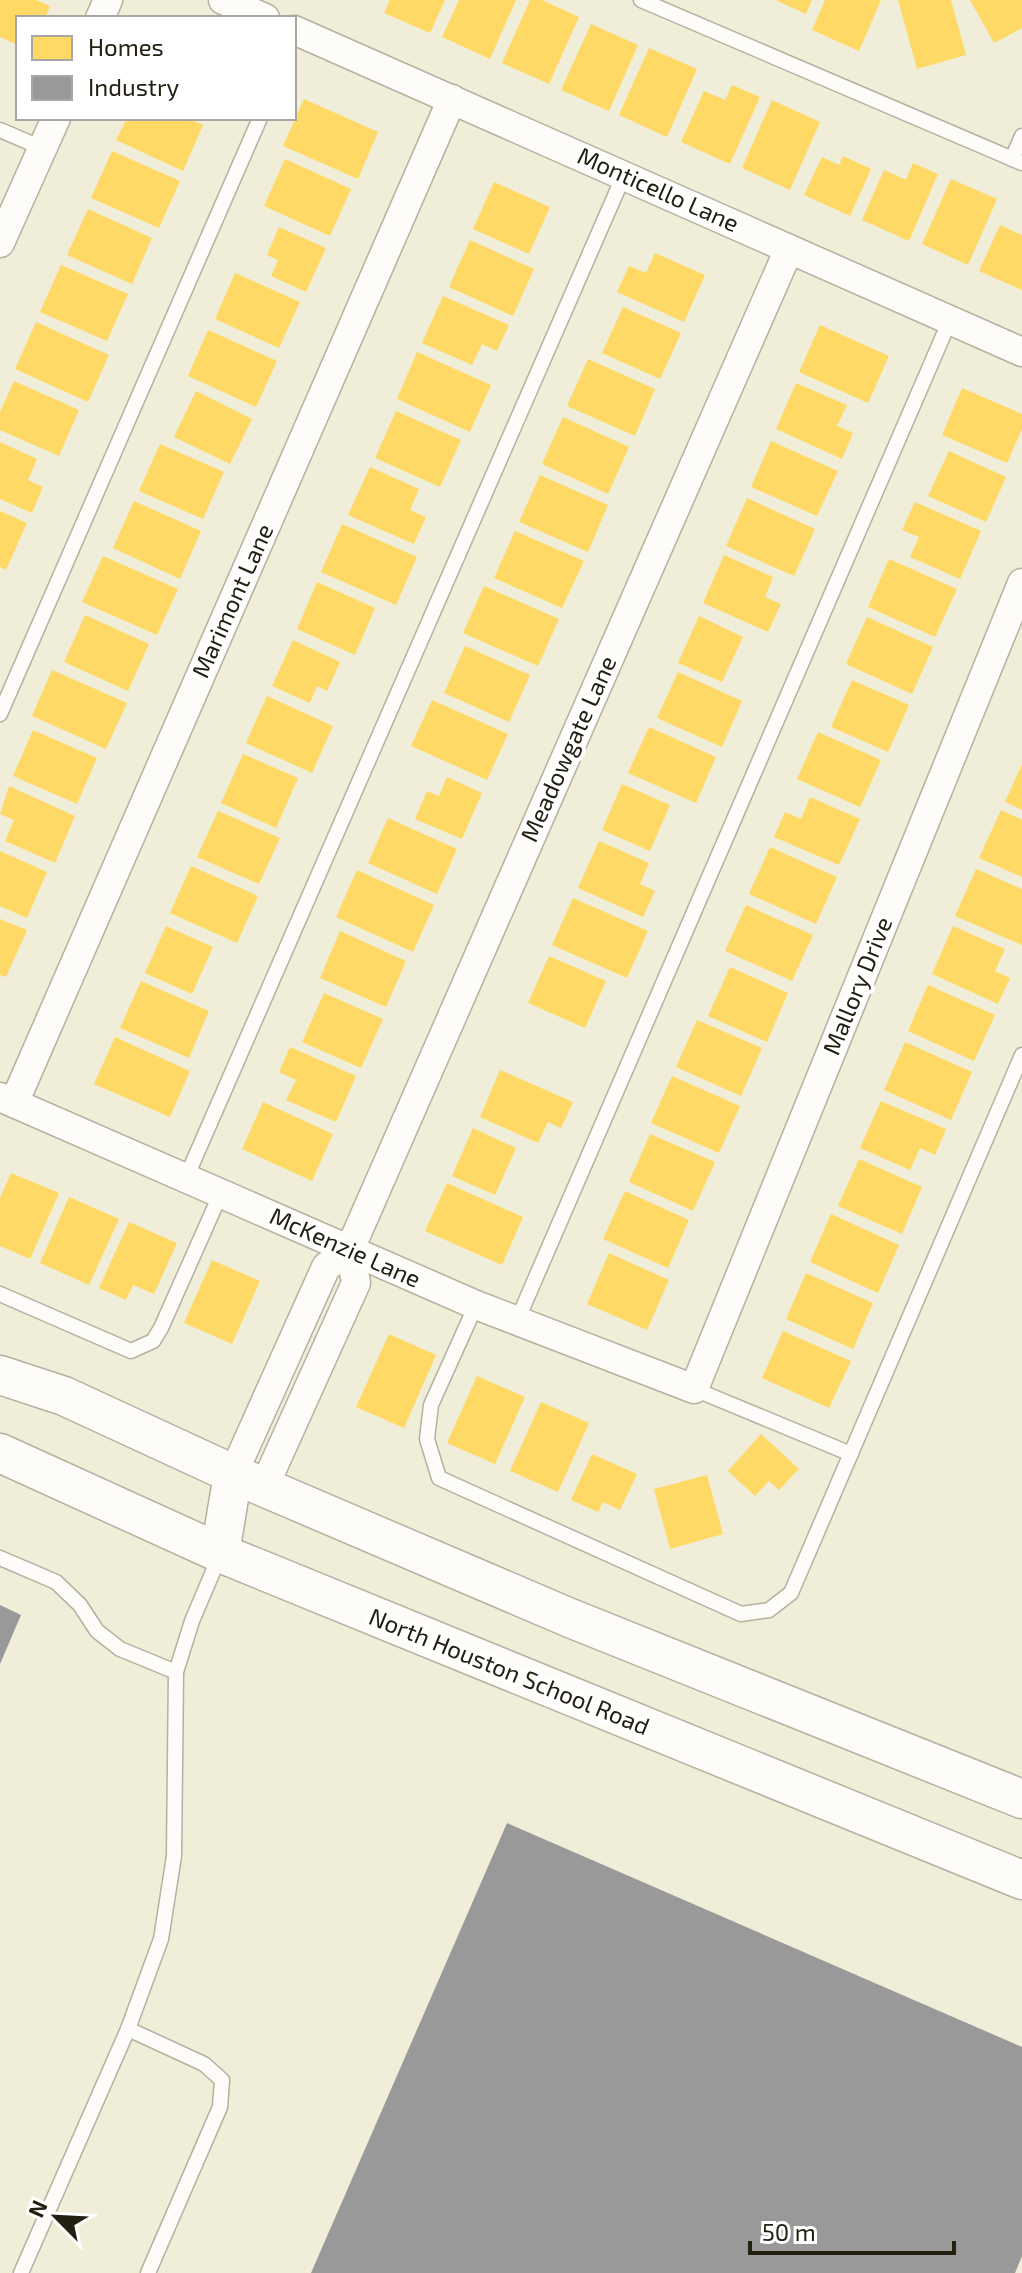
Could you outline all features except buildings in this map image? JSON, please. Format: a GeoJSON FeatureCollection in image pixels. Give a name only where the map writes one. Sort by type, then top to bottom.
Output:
{"type":"FeatureCollection","features":[{"type":"Feature","properties":{"kind":"main road"},"geometry":{"type":"LineString","coordinates":[[0,1375],[64,1396],[249,1480],[570,1618],[1022,1799]]}},
{"type":"Feature","properties":{"kind":"main road","name":"North Houston School Road"},"geometry":{"type":"LineString","coordinates":[[0,1453],[220,1553],[1022,1880]]}},
{"type":"Feature","properties":{"kind":"main road"},"geometry":{"type":"LineString","coordinates":[[220,1553],[249,1480]]}},
{"type":"Feature","properties":{"kind":"street"},"geometry":{"type":"LineString","coordinates":[[223,0],[260,16]]}},
{"type":"Feature","properties":{"kind":"street","name":"Monticello Lane"},"geometry":{"type":"LineString","coordinates":[[296,35],[452,99],[1022,352]]}},
{"type":"Feature","properties":{"kind":"street","name":"Marimont Lane"},"geometry":{"type":"LineString","coordinates":[[7,1100],[452,99]]}},
{"type":"Feature","properties":{"kind":"street"},"geometry":{"type":"LineString","coordinates":[[0,243],[55,120]]}},
{"type":"Feature","properties":{"kind":"street","name":"Meadowgate Lane"},"geometry":{"type":"LineString","coordinates":[[249,1480],[356,1283],[350,1249],[789,249]]}},
{"type":"Feature","properties":{"kind":"street","name":"Mallory Drive"},"geometry":{"type":"LineString","coordinates":[[694,1389],[1022,583]]}},
{"type":"Feature","properties":{"kind":"street","name":"McKenzie Lane"},"geometry":{"type":"LineString","coordinates":[[7,1100],[476,1305],[694,1389]]}},
{"type":"Feature","properties":{"kind":"lane"},"geometry":{"type":"LineString","coordinates":[[641,0],[1017,161],[1022,136]]}},
{"type":"Feature","properties":{"kind":"lane"},"geometry":{"type":"LineString","coordinates":[[0,714],[259,120]]}},
{"type":"Feature","properties":{"kind":"lane"},"geometry":{"type":"LineString","coordinates":[[0,130],[42,148]]}},
{"type":"Feature","properties":{"kind":"lane"},"geometry":{"type":"LineString","coordinates":[[186,1178],[624,175]]}},
{"type":"Feature","properties":{"kind":"lane"},"geometry":{"type":"LineString","coordinates":[[517,1321],[950,320]]}},
{"type":"Feature","properties":{"kind":"lane"},"geometry":{"type":"LineString","coordinates":[[476,1305],[431,1405],[427,1439],[439,1478],[741,1614],[769,1610],[791,1593],[1022,1055]]}},
{"type":"Feature","properties":{"kind":"lane"},"geometry":{"type":"LineString","coordinates":[[0,1294],[131,1351],[146,1346],[161,1328],[221,1193]]}},
{"type":"Feature","properties":{"kind":"lane"},"geometry":{"type":"LineString","coordinates":[[694,1389],[851,1454]]}},
{"type":"Feature","properties":{"kind":"lane"},"geometry":{"type":"LineString","coordinates":[[21,2273],[128,2029],[161,1939],[174,1856],[176,1672],[192,1621],[220,1553]]}},
{"type":"Feature","properties":{"kind":"lane"},"geometry":{"type":"LineString","coordinates":[[0,1558],[56,1582],[80,1605],[97,1631],[120,1649],[176,1672]]}},
{"type":"Feature","properties":{"kind":"lane"},"geometry":{"type":"LineString","coordinates":[[128,2029],[204,2064],[222,2080],[220,2107],[148,2273]]}}]}
